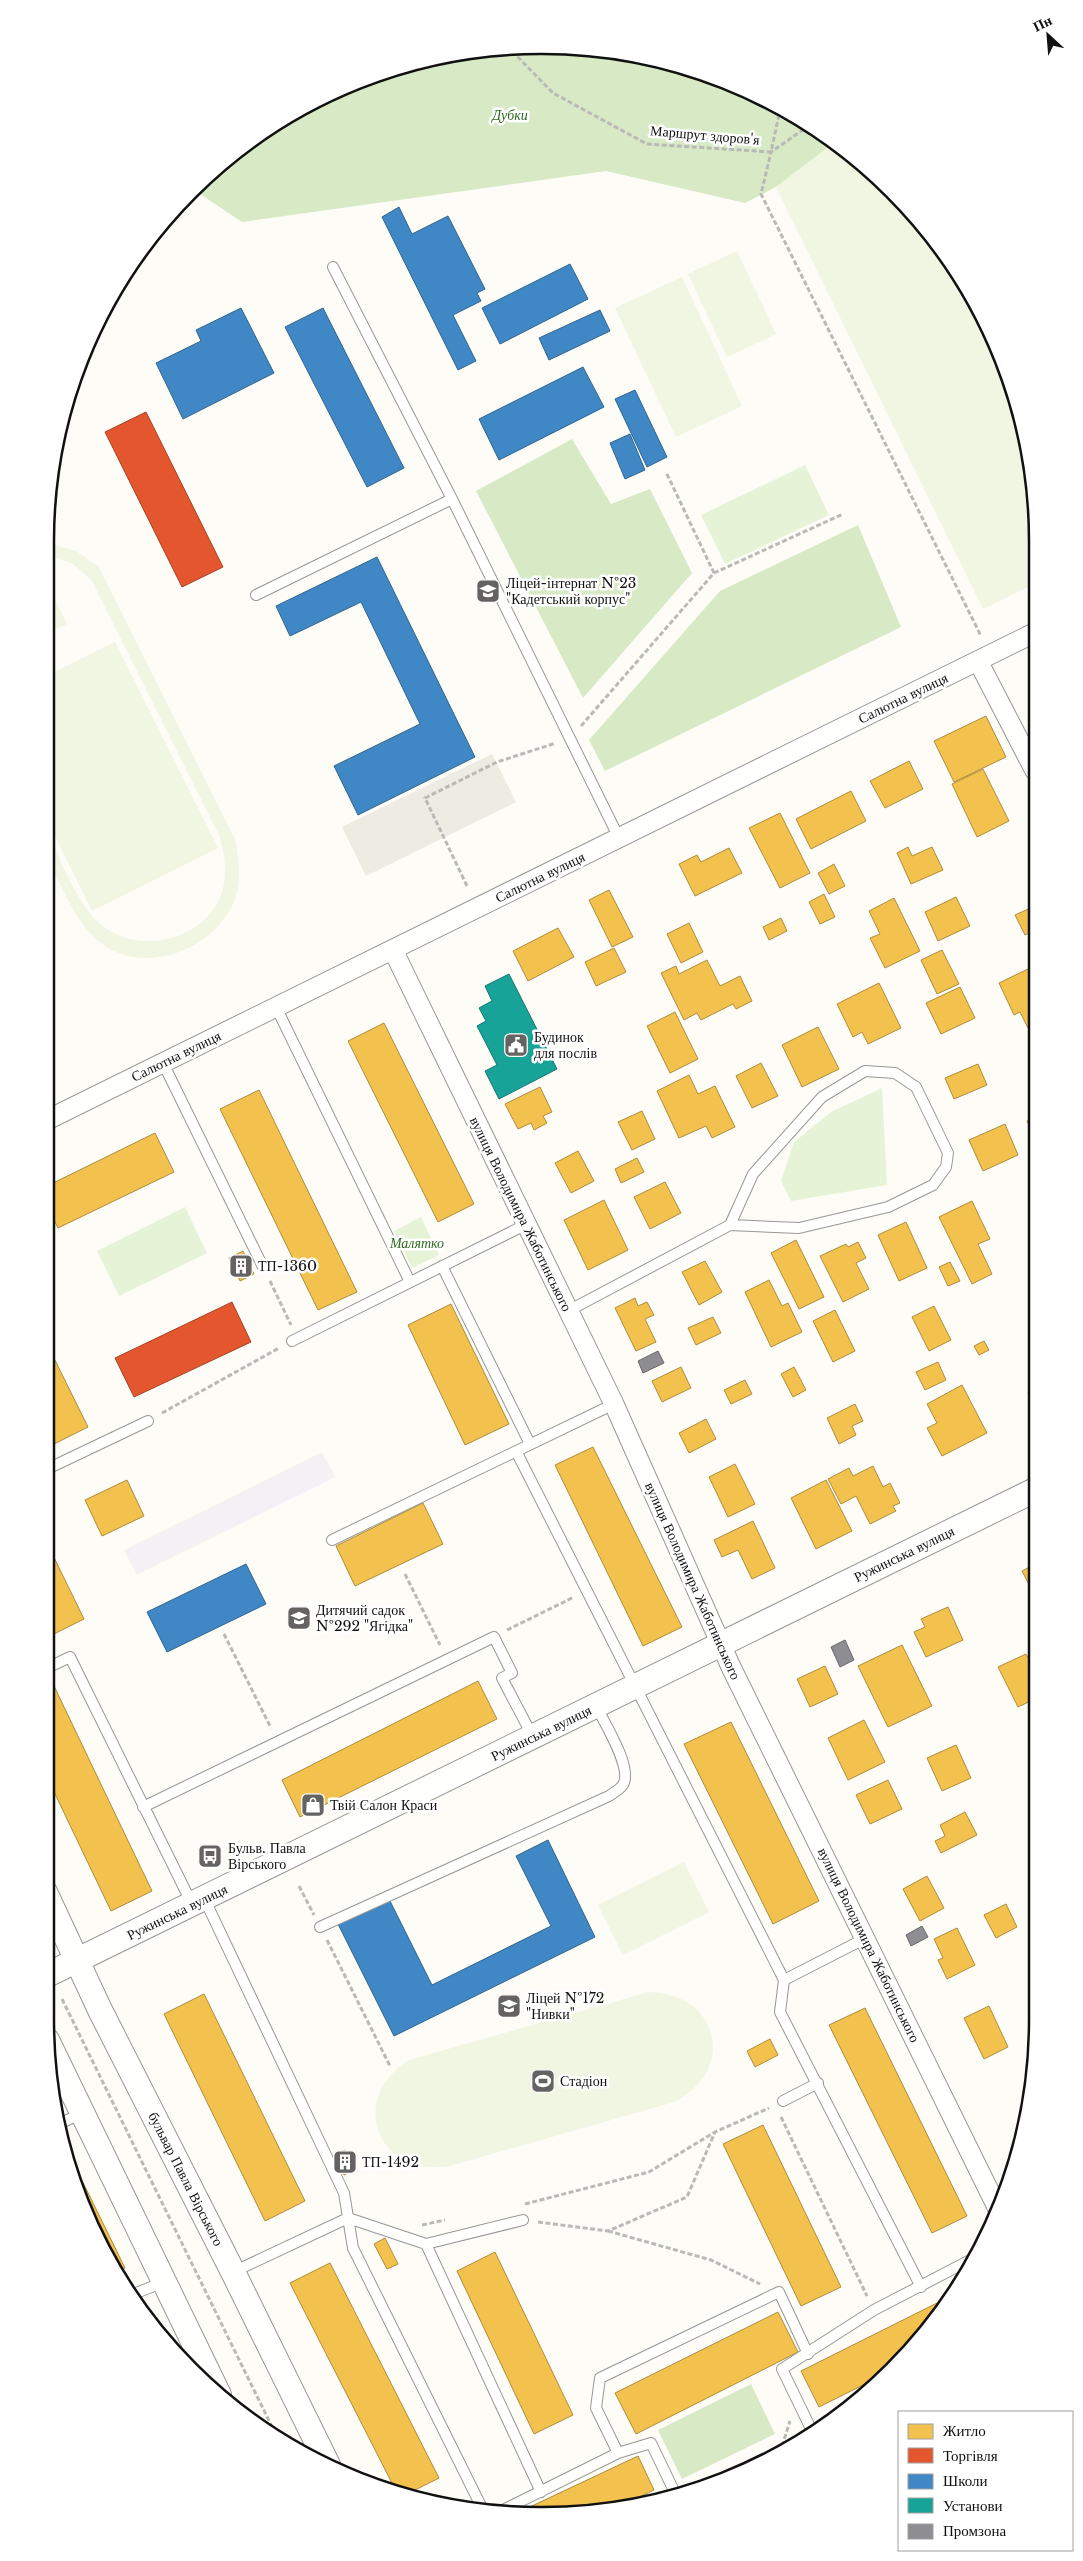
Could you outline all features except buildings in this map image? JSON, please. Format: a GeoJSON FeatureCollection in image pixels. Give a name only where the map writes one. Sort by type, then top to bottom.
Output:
{"type":"FeatureCollection","features":[{"type":"Feature","properties":{"kind":"street","name":"Салютна вулиця"},"geometry":{"type":"LineString","coordinates":[[54,1117],[1029,636]]}},
{"type":"Feature","properties":{"kind":"street"},"geometry":{"type":"LineString","coordinates":[[984,658],[1029,760]]}},
{"type":"Feature","properties":{"kind":"street","name":"вулиця Володимира Жаботинського"},"geometry":{"type":"LineString","coordinates":[[392,950],[614,1404],[721,1644],[994,2201]]}},
{"type":"Feature","properties":{"kind":"street","name":"Ружинська вулиця"},"geometry":{"type":"LineString","coordinates":[[54,1972],[1029,1492]]}},
{"type":"Feature","properties":{"kind":"street","name":"бульвар Павла Вірського"},"geometry":{"type":"LineString","coordinates":[[54,1911],[323,2456]]}},
{"type":"Feature","properties":{"kind":"street"},"geometry":{"type":"LineString","coordinates":[[56,2057],[210,2376]]}},
{"type":"Feature","properties":{"kind":"lane"},"geometry":{"type":"LineString","coordinates":[[333,267],[452,499],[619,838]]}},
{"type":"Feature","properties":{"kind":"lane"},"geometry":{"type":"LineString","coordinates":[[256,594],[452,499]]}},
{"type":"Feature","properties":{"kind":"lane"},"geometry":{"type":"LineString","coordinates":[[276,1007],[410,1282]]}},
{"type":"Feature","properties":{"kind":"lane"},"geometry":{"type":"LineString","coordinates":[[163,1063],[263,1267]]}},
{"type":"Feature","properties":{"kind":"lane"},"geometry":{"type":"LineString","coordinates":[[568,1310],[730,1225],[799,1228],[888,1207],[933,1186],[946,1167],[948,1153],[916,1087],[896,1073],[865,1071],[822,1097],[753,1174],[730,1225]]}},
{"type":"Feature","properties":{"kind":"lane"},"geometry":{"type":"LineString","coordinates":[[295,1339],[527,1224]]}},
{"type":"Feature","properties":{"kind":"lane"},"geometry":{"type":"LineString","coordinates":[[442,1266],[530,1444]]}},
{"type":"Feature","properties":{"kind":"lane"},"geometry":{"type":"LineString","coordinates":[[332,1540],[614,1404]]}},
{"type":"Feature","properties":{"kind":"lane"},"geometry":{"type":"LineString","coordinates":[[54,1466],[148,1421]]}},
{"type":"Feature","properties":{"kind":"lane"},"geometry":{"type":"LineString","coordinates":[[516,1451],[784,1980],[780,2012],[921,2286]]}},
{"type":"Feature","properties":{"kind":"lane"},"geometry":{"type":"LineString","coordinates":[[142,1807],[494,1636],[512,1673],[502,1678],[533,1737]]}},
{"type":"Feature","properties":{"kind":"lane"},"geometry":{"type":"LineString","coordinates":[[54,1664],[70,1657],[142,1807],[198,1901],[344,2193],[353,2248],[480,2503]]}},
{"type":"Feature","properties":{"kind":"lane"},"geometry":{"type":"LineString","coordinates":[[320,1926],[609,1796],[623,1786],[627,1773],[623,1760],[596,1706]]}},
{"type":"Feature","properties":{"kind":"lane"},"geometry":{"type":"LineString","coordinates":[[784,1980],[866,1938]]}},
{"type":"Feature","properties":{"kind":"lane"},"geometry":{"type":"LineString","coordinates":[[779,2103],[818,2083]]}},
{"type":"Feature","properties":{"kind":"lane"},"geometry":{"type":"LineString","coordinates":[[64,2121],[83,2112]]}},
{"type":"Feature","properties":{"kind":"lane"},"geometry":{"type":"LineString","coordinates":[[233,2272],[348,2218],[426,2244],[523,2220]]}},
{"type":"Feature","properties":{"kind":"lane"},"geometry":{"type":"LineString","coordinates":[[426,2244],[541,2492]]}},
{"type":"Feature","properties":{"kind":"lane"},"geometry":{"type":"LineString","coordinates":[[809,2427],[782,2369],[874,2310],[964,2263]]}},
{"type":"Feature","properties":{"kind":"lane"},"geometry":{"type":"LineString","coordinates":[[138,2292],[164,2282]]}},
{"type":"Feature","properties":{"kind":"lane"},"geometry":{"type":"LineString","coordinates":[[618,2453],[596,2408],[600,2378],[778,2292],[808,2354]]}},
{"type":"Feature","properties":{"kind":"lane"},"geometry":{"type":"LineString","coordinates":[[512,2506],[618,2453],[651,2443],[673,2489]]}},
{"type":"Feature","properties":{"kind":"path","name":"Маршрут здоров'я"},"geometry":{"type":"LineString","coordinates":[[516,55],[553,93],[647,144],[771,152],[779,116]]}},
{"type":"Feature","properties":{"kind":"path"},"geometry":{"type":"LineString","coordinates":[[803,130],[771,152],[762,194],[984,658]]}},
{"type":"Feature","properties":{"kind":"path"},"geometry":{"type":"LineString","coordinates":[[666,472],[714,573]]}},
{"type":"Feature","properties":{"kind":"path"},"geometry":{"type":"LineString","coordinates":[[467,886],[425,798],[497,762],[571,738],[714,573],[843,514]]}},
{"type":"Feature","properties":{"kind":"path"},"geometry":{"type":"LineString","coordinates":[[148,1421],[295,1339],[263,1267]]}},
{"type":"Feature","properties":{"kind":"path"},"geometry":{"type":"LineString","coordinates":[[405,1574],[447,1659]]}},
{"type":"Feature","properties":{"kind":"path"},"geometry":{"type":"LineString","coordinates":[[494,1636],[588,1590]]}},
{"type":"Feature","properties":{"kind":"path"},"geometry":{"type":"LineString","coordinates":[[224,1634],[278,1742]]}},
{"type":"Feature","properties":{"kind":"path"},"geometry":{"type":"LineString","coordinates":[[299,1886],[390,2066]]}},
{"type":"Feature","properties":{"kind":"path"},"geometry":{"type":"LineString","coordinates":[[62,1999],[270,2425]]}},
{"type":"Feature","properties":{"kind":"path"},"geometry":{"type":"LineString","coordinates":[[524,2204],[649,2172],[715,2132],[732,2126],[779,2103],[874,2310]]}},
{"type":"Feature","properties":{"kind":"path"},"geometry":{"type":"LineString","coordinates":[[608,2231],[686,2197],[715,2132]]}},
{"type":"Feature","properties":{"kind":"path"},"geometry":{"type":"LineString","coordinates":[[390,2232],[447,2220]]}},
{"type":"Feature","properties":{"kind":"path"},"geometry":{"type":"LineString","coordinates":[[523,2220],[608,2231],[710,2260],[778,2292]]}},
{"type":"Feature","properties":{"kind":"shaded area"},"geometry":{"type":"Polygon","coordinates":[[[492,754],[516,802],[366,876],[342,827],[492,754]]]}},
{"type":"Feature","properties":{"kind":"shaded area"},"geometry":{"type":"Polygon","coordinates":[[[322,1452],[335,1477],[137,1575],[124,1550],[322,1452]]]}},
{"type":"Feature","properties":{"kind":"green space","name":"Дубки"},"geometry":{"type":"Polygon","coordinates":[[[510,55],[573,55],[637,63],[668,70],[728,91],[757,104],[785,119],[828,148],[776,187],[745,203],[606,171],[242,222],[200,194],[220,175],[271,136],[326,104],[355,91],[415,70],[478,58],[510,55]]]}},
{"type":"Feature","properties":{"kind":"green space"},"geometry":{"type":"Polygon","coordinates":[[[828,148],[863,175],[886,197],[908,220],[947,271],[979,326],[992,355],[1013,415],[1020,446],[1028,510],[1029,586],[983,609],[776,187],[828,148]]]}},
{"type":"Feature","properties":{"kind":"green space"},"geometry":{"type":"Polygon","coordinates":[[[737,251],[776,334],[727,357],[688,274],[737,251]]]}},
{"type":"Feature","properties":{"kind":"green space"},"geometry":{"type":"Polygon","coordinates":[[[682,277],[742,406],[676,437],[615,308],[682,277]]]}},
{"type":"Feature","properties":{"kind":"green space"},"geometry":{"type":"Polygon","coordinates":[[[572,439],[611,504],[650,489],[692,573],[583,698],[476,491],[572,439]]]}},
{"type":"Feature","properties":{"kind":"green space"},"geometry":{"type":"Polygon","coordinates":[[[805,465],[829,515],[725,564],[701,515],[805,465]]]}},
{"type":"Feature","properties":{"kind":"green space"},"geometry":{"type":"Polygon","coordinates":[[[858,525],[901,627],[605,771],[589,740],[720,591],[858,525]]]}},
{"type":"Feature","properties":{"kind":"green space"},"geometry":{"type":"Polygon","coordinates":[[[54,545],[76,551],[99,567],[235,839],[239,882],[236,896],[226,915],[212,932],[195,945],[175,953],[154,958],[133,957],[113,951],[95,938],[85,927],[54,874],[54,846],[82,903],[99,923],[115,934],[134,940],[153,941],[173,938],[191,930],[206,918],[217,903],[224,884],[225,871],[222,847],[219,835],[92,581],[73,564],[54,557],[54,545]]]}},
{"type":"Feature","properties":{"kind":"green space"},"geometry":{"type":"Polygon","coordinates":[[[54,597],[67,624],[54,630],[54,597]]]}},
{"type":"Feature","properties":{"kind":"green space"},"geometry":{"type":"Polygon","coordinates":[[[115,642],[218,848],[92,911],[54,834],[54,672],[115,642]]]}},
{"type":"Feature","properties":{"kind":"green space"},"geometry":{"type":"Polygon","coordinates":[[[882,1088],[887,1185],[791,1201],[781,1181],[794,1142],[831,1112],[882,1088]]]}},
{"type":"Feature","properties":{"kind":"green space"},"geometry":{"type":"Polygon","coordinates":[[[185,1207],[207,1253],[119,1296],[97,1251],[185,1207]]]}},
{"type":"Feature","properties":{"kind":"green space","name":"Малятко"},"geometry":{"type":"Polygon","coordinates":[[[421,1217],[439,1255],[412,1268],[394,1231],[421,1217]]]}},
{"type":"Feature","properties":{"kind":"green space"},"geometry":{"type":"Polygon","coordinates":[[[684,1862],[709,1912],[623,1955],[598,1905],[684,1862]]]}},
{"type":"Feature","properties":{"kind":"green space","name":"Стадіон"},"geometry":{"type":"Polygon","coordinates":[[[649,1992],[673,1996],[692,2006],[705,2019],[712,2036],[712,2054],[707,2072],[694,2088],[674,2102],[450,2166],[425,2166],[404,2160],[389,2148],[379,2132],[375,2114],[379,2095],[390,2076],[409,2060],[649,1992]]]}},
{"type":"Feature","properties":{"kind":"green space"},"geometry":{"type":"Polygon","coordinates":[[[751,2384],[775,2434],[682,2479],[658,2430],[751,2384]]]}},
{"type":"Feature","properties":{"kind":"place","name":"Ліцей-інтернат №23 \"Кадетський корпус\""},"geometry":{"type":"Point","coordinates":[488,591]}},
{"type":"Feature","properties":{"kind":"place","name":"Будинок для послів"},"geometry":{"type":"Point","coordinates":[516,1045]}},
{"type":"Feature","properties":{"kind":"place","name":"ТП-1360"},"geometry":{"type":"Point","coordinates":[241,1266]}},
{"type":"Feature","properties":{"kind":"place","name":"Дитячий садок №292 \"Ягідка\""},"geometry":{"type":"Point","coordinates":[299,1618]}},
{"type":"Feature","properties":{"kind":"place","name":"Твій Салон Краси"},"geometry":{"type":"Point","coordinates":[313,1805]}},
{"type":"Feature","properties":{"kind":"place","name":"Бульв. Павла Вірського"},"geometry":{"type":"Point","coordinates":[210,1856]}},
{"type":"Feature","properties":{"kind":"place","name":"Ліцей №172 \"Нивки\""},"geometry":{"type":"Point","coordinates":[509,2006]}},
{"type":"Feature","properties":{"kind":"place","name":"Стадіон"},"geometry":{"type":"Point","coordinates":[543,2081]}},
{"type":"Feature","properties":{"kind":"place","name":"ТП-1492"},"geometry":{"type":"Point","coordinates":[345,2162]}}]}
